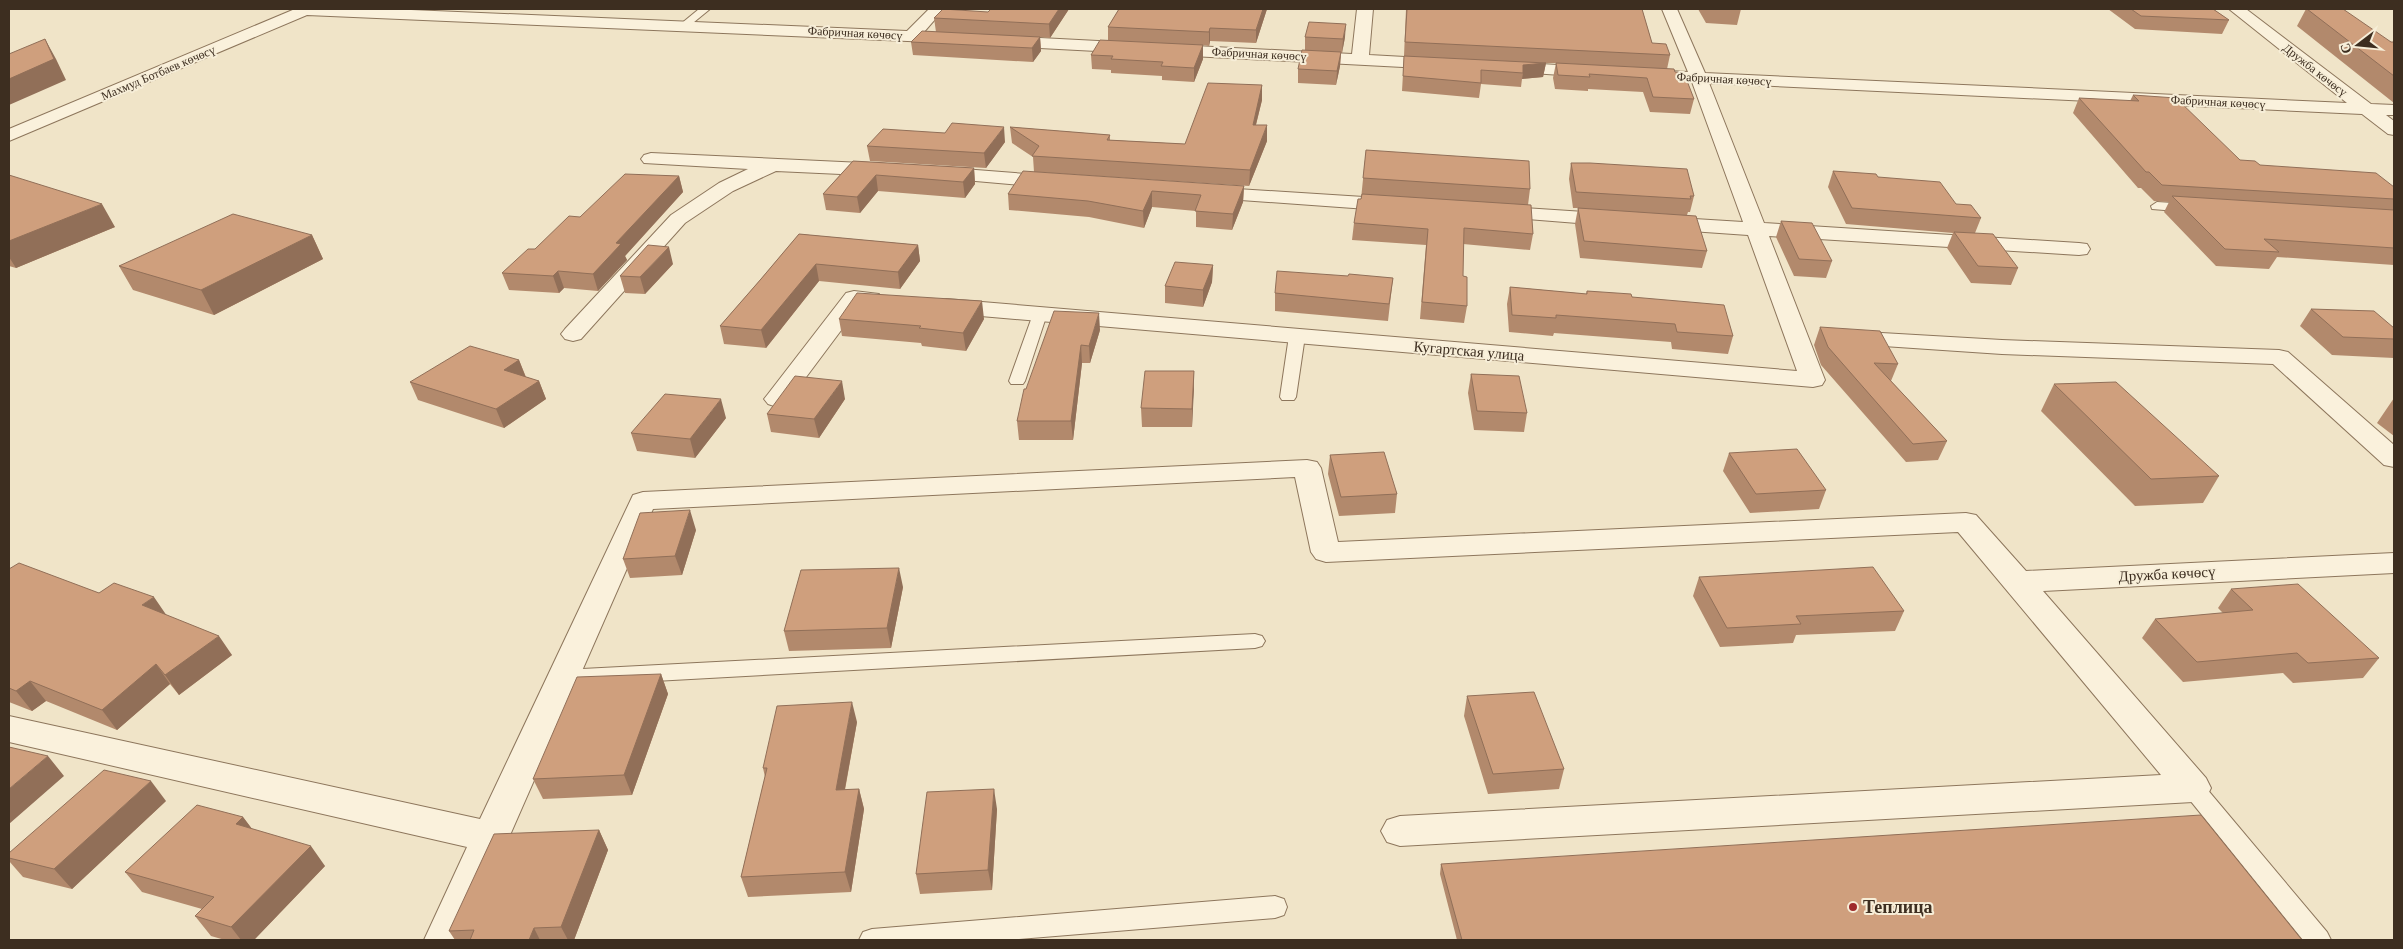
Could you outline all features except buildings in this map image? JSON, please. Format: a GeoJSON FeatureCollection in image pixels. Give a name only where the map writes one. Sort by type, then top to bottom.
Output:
{"type":"FeatureCollection","features":[{"type":"Feature","properties":{"kind":"street","name":"Фабричная көчөсү"},"geometry":{"type":"LineString","coordinates":[[306,9],[685,24],[971,39]]}},
{"type":"Feature","properties":{"kind":"street","name":"Махмуд Ботбаев көчөсү"},"geometry":{"type":"LineString","coordinates":[[9,136],[306,9]]}},
{"type":"Feature","properties":{"kind":"street"},"geometry":{"type":"LineString","coordinates":[[911,36],[937,9]]}},
{"type":"Feature","properties":{"kind":"street"},"geometry":{"type":"LineString","coordinates":[[1360,60],[1365,9]]}},
{"type":"Feature","properties":{"kind":"street","name":"Кугартская улица"},"geometry":{"type":"LineString","coordinates":[[923,304],[1813,380],[1754,229],[1699,78],[1669,9]]}},
{"type":"Feature","properties":{"kind":"street","name":"Дружба көчөсү"},"geometry":{"type":"LineString","coordinates":[[2237,9],[2394,130]]}},
{"type":"Feature","properties":{"kind":"street","name":"Фабричная көчөсү"},"geometry":{"type":"LineString","coordinates":[[991,40],[1457,65]]}},
{"type":"Feature","properties":{"kind":"street"},"geometry":{"type":"LineString","coordinates":[[1496,67],[1602,72]]}},
{"type":"Feature","properties":{"kind":"street","name":"Фабричная көчөсү"},"geometry":{"type":"LineString","coordinates":[[1631,74],[2394,110]]}},
{"type":"Feature","properties":{"kind":"street"},"geometry":{"type":"LineString","coordinates":[[650,159],[912,171],[1074,183]]}},
{"type":"Feature","properties":{"kind":"street"},"geometry":{"type":"LineString","coordinates":[[573,334],[678,219],[726,187],[773,164]]}},
{"type":"Feature","properties":{"kind":"street"},"geometry":{"type":"LineString","coordinates":[[1192,192],[1418,207]]}},
{"type":"Feature","properties":{"kind":"street"},"geometry":{"type":"LineString","coordinates":[[1478,211],[2079,249]]}},
{"type":"Feature","properties":{"kind":"street"},"geometry":{"type":"LineString","coordinates":[[777,399],[854,298],[893,301]]}},
{"type":"Feature","properties":{"kind":"street"},"geometry":{"type":"LineString","coordinates":[[1796,335],[2002,347],[2279,357],[2394,459]]}},
{"type":"Feature","properties":{"kind":"street"},"geometry":{"type":"LineString","coordinates":[[444,940],[643,501],[1307,468],[1326,552],[1966,522],[2193,788]]}},
{"type":"Feature","properties":{"kind":"street","name":"Дружба көчөсү"},"geometry":{"type":"LineString","coordinates":[[2018,582],[2394,563]]}},
{"type":"Feature","properties":{"kind":"street"},"geometry":{"type":"LineString","coordinates":[[9,729],[490,838]]}},
{"type":"Feature","properties":{"kind":"street"},"geometry":{"type":"LineString","coordinates":[[1400,831],[2193,788]]}},
{"type":"Feature","properties":{"kind":"lane"},"geometry":{"type":"LineString","coordinates":[[685,24],[705,9]]}},
{"type":"Feature","properties":{"kind":"lane"},"geometry":{"type":"LineString","coordinates":[[2157,206],[2206,209]]}},
{"type":"Feature","properties":{"kind":"lane"},"geometry":{"type":"LineString","coordinates":[[1017,382],[1040,314]]}},
{"type":"Feature","properties":{"kind":"lane"},"geometry":{"type":"LineString","coordinates":[[1288,397],[1297,336]]}},
{"type":"Feature","properties":{"kind":"lane"},"geometry":{"type":"LineString","coordinates":[[563,678],[1255,641]]}},
{"type":"Feature","properties":{"kind":"lane"},"geometry":{"type":"LineString","coordinates":[[2193,788],[2318,940]]}},
{"type":"Feature","properties":{"kind":"lane"},"geometry":{"type":"LineString","coordinates":[[872,940],[1274,907]]}},
{"type":"Feature","properties":{"kind":"place","name":"Теплица"},"geometry":{"type":"Point","coordinates":[1853,907]}}]}
